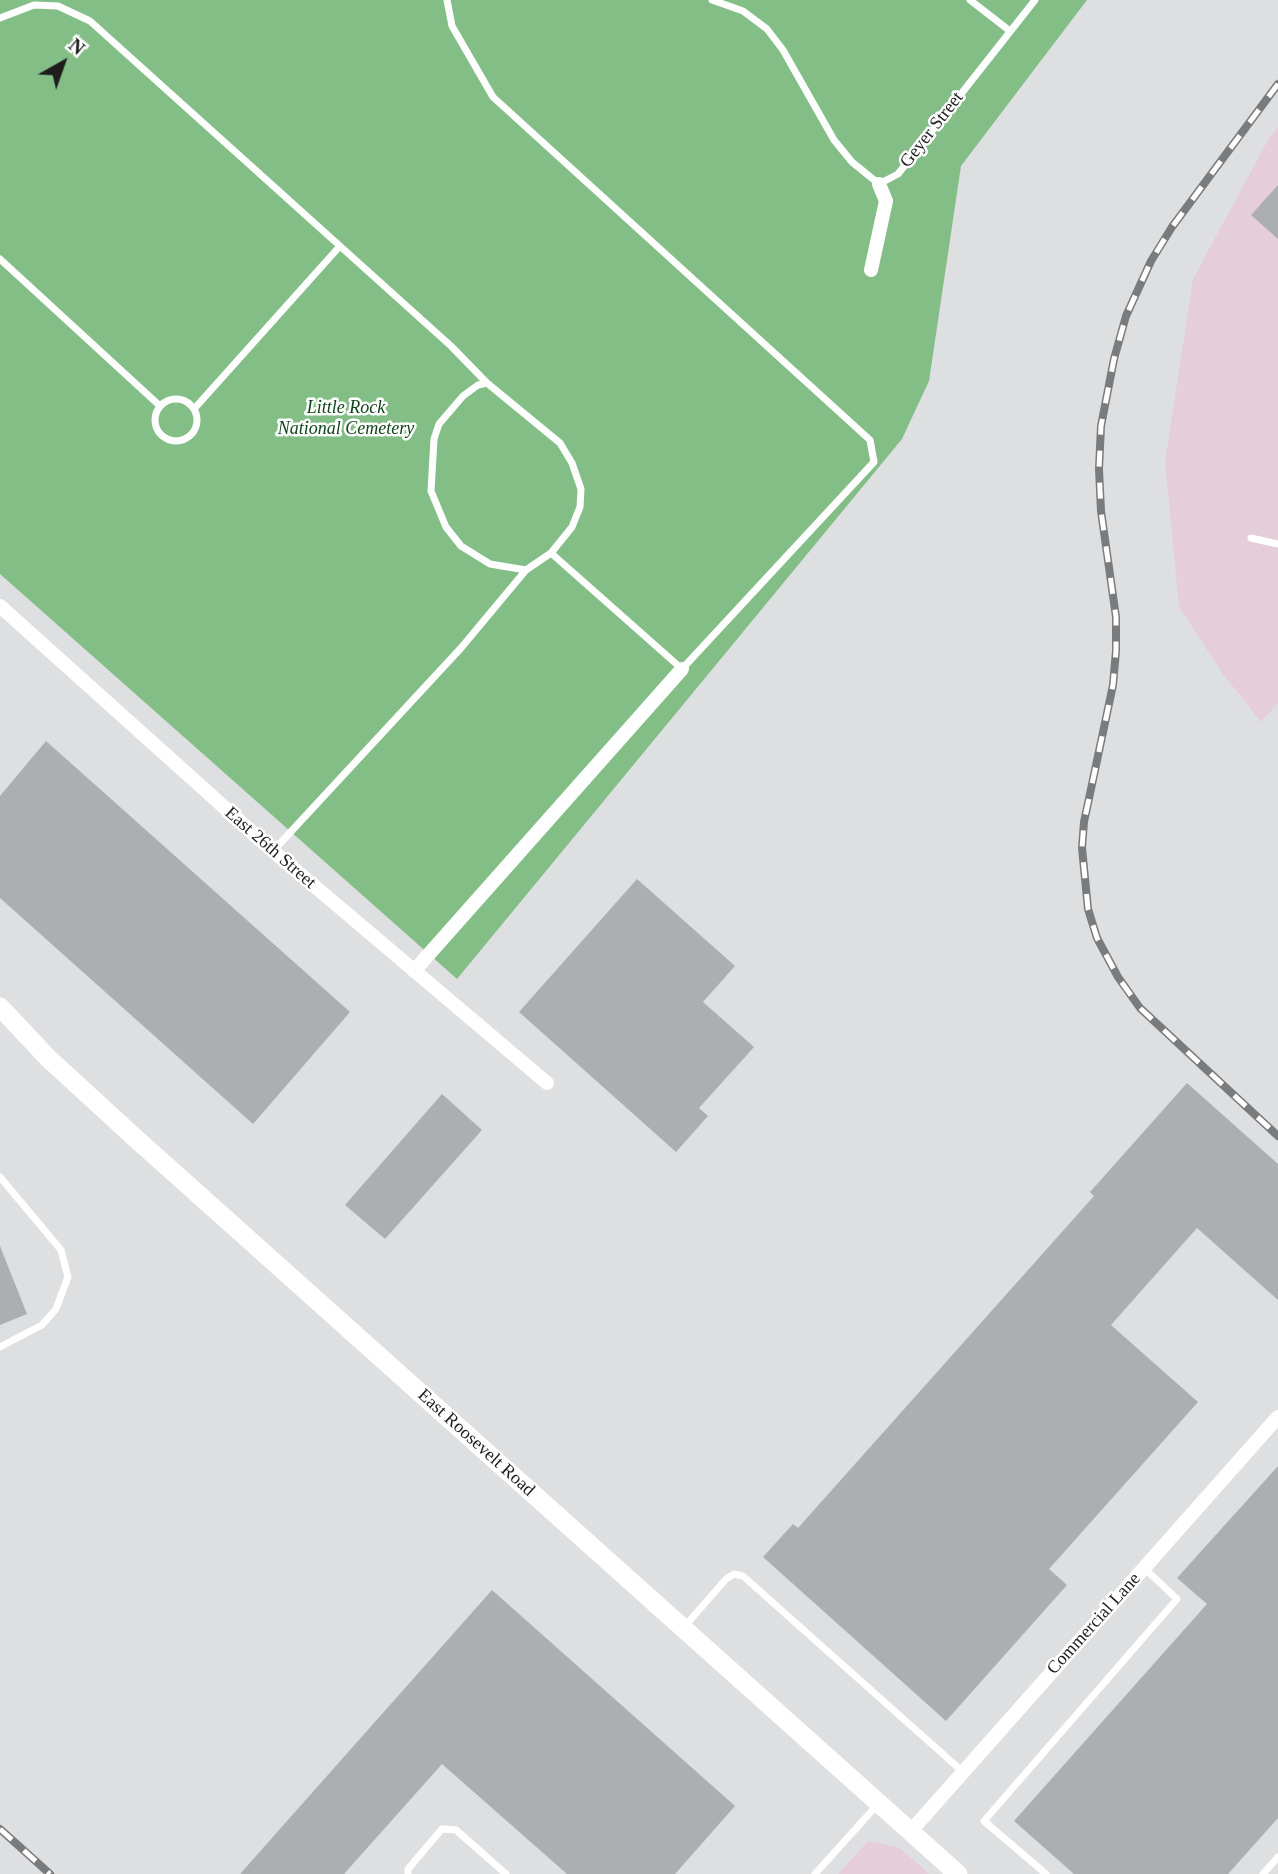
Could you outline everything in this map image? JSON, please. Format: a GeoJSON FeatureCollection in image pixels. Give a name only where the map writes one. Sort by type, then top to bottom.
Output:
{"type":"FeatureCollection","features":[{"type":"Feature","properties":{"kind":"main road","name":"East Roosevelt Road"},"geometry":{"type":"LineString","coordinates":[[0,1007],[48,1058],[123,1127],[879,1804],[950,1871]]}},
{"type":"Feature","properties":{"kind":"street"},"geometry":{"type":"LineString","coordinates":[[871,270],[886,201],[879,184]]}},
{"type":"Feature","properties":{"kind":"street","name":"East 26th Street"},"geometry":{"type":"LineString","coordinates":[[0,606],[273,851],[547,1083]]}},
{"type":"Feature","properties":{"kind":"street"},"geometry":{"type":"LineString","coordinates":[[414,971],[682,669]]}},
{"type":"Feature","properties":{"kind":"street","name":"Commercial Lane"},"geometry":{"type":"LineString","coordinates":[[910,1832],[1278,1417]]}},
{"type":"Feature","properties":{"kind":"lane"},"geometry":{"type":"LineString","coordinates":[[447,0],[452,26],[493,97],[870,440],[874,462],[682,669],[551,554]]}},
{"type":"Feature","properties":{"kind":"lane"},"geometry":{"type":"LineString","coordinates":[[712,0],[743,11],[767,29],[783,50],[834,140],[852,162],[879,184]]}},
{"type":"Feature","properties":{"kind":"lane"},"geometry":{"type":"LineString","coordinates":[[970,0],[1010,31]]}},
{"type":"Feature","properties":{"kind":"lane","name":"Geyer Street"},"geometry":{"type":"LineString","coordinates":[[879,184],[898,174],[1035,0]]}},
{"type":"Feature","properties":{"kind":"lane"},"geometry":{"type":"LineString","coordinates":[[0,18],[34,5],[58,6],[90,21],[340,246],[487,383],[560,443],[572,463],[581,489],[580,507],[572,527],[551,554],[526,570],[461,648],[273,851]]}},
{"type":"Feature","properties":{"kind":"lane"},"geometry":{"type":"LineString","coordinates":[[160,406],[156,426],[164,437],[178,440],[194,429],[194,409],[340,246]]}},
{"type":"Feature","properties":{"kind":"lane"},"geometry":{"type":"LineString","coordinates":[[0,259],[160,406]]}},
{"type":"Feature","properties":{"kind":"lane"},"geometry":{"type":"LineString","coordinates":[[487,383],[478,385],[463,396],[439,424],[434,439],[431,491],[446,527],[461,546],[490,564],[526,570]]}},
{"type":"Feature","properties":{"kind":"lane"},"geometry":{"type":"LineString","coordinates":[[160,406],[177,399],[194,409]]}},
{"type":"Feature","properties":{"kind":"lane"},"geometry":{"type":"LineString","coordinates":[[1251,538],[1278,544]]}},
{"type":"Feature","properties":{"kind":"lane"},"geometry":{"type":"LineString","coordinates":[[0,1177],[61,1250],[68,1277],[56,1310],[42,1325],[0,1347]]}},
{"type":"Feature","properties":{"kind":"lane"},"geometry":{"type":"LineString","coordinates":[[1046,1874],[984,1821],[1177,1599],[1144,1568]]}},
{"type":"Feature","properties":{"kind":"lane"},"geometry":{"type":"LineString","coordinates":[[682,1629],[726,1579],[734,1574],[743,1576],[963,1772]]}},
{"type":"Feature","properties":{"kind":"lane"},"geometry":{"type":"LineString","coordinates":[[815,1874],[879,1804]]}},
{"type":"Feature","properties":{"kind":"lane"},"geometry":{"type":"LineString","coordinates":[[408,1874],[408,1869],[442,1829],[456,1830],[506,1874]]}},
{"type":"Feature","properties":{"kind":"lane"},"geometry":{"type":"LineString","coordinates":[[1263,1874],[1278,1857]]}},
{"type":"Feature","properties":{"kind":"shaded area"},"geometry":{"type":"Polygon","coordinates":[[[1278,127],[1278,703],[1261,722],[1223,674],[1179,607],[1165,462],[1193,279],[1269,138],[1278,127]]]}},
{"type":"Feature","properties":{"kind":"shaded area"},"geometry":{"type":"Polygon","coordinates":[[[868,1841],[900,1848],[929,1874],[838,1874],[868,1841]]]}},
{"type":"Feature","properties":{"kind":"green space","name":"Little Rock National Cemetery"},"geometry":{"type":"Polygon","coordinates":[[[0,0],[1087,0],[961,166],[929,381],[902,439],[457,979],[0,574],[0,0]]]}},
{"type":"Feature","properties":{"kind":"building"},"geometry":{"type":"Polygon","coordinates":[[[1278,185],[1278,239],[1251,215],[1278,185]]]}},
{"type":"Feature","properties":{"kind":"building"},"geometry":{"type":"Polygon","coordinates":[[[46,741],[350,1012],[253,1124],[0,898],[0,796],[46,741]]]}},
{"type":"Feature","properties":{"kind":"building"},"geometry":{"type":"Polygon","coordinates":[[[637,879],[735,966],[703,1002],[754,1047],[699,1108],[708,1116],[676,1152],[519,1012],[637,879]]]}},
{"type":"Feature","properties":{"kind":"building"},"geometry":{"type":"Polygon","coordinates":[[[1187,1083],[1278,1164],[1278,1300],[1197,1228],[1111,1325],[1198,1402],[1049,1569],[1067,1585],[946,1721],[763,1557],[793,1524],[798,1528],[1094,1196],[1090,1192],[1187,1083]]]}},
{"type":"Feature","properties":{"kind":"building"},"geometry":{"type":"Polygon","coordinates":[[[442,1094],[482,1130],[385,1239],[345,1205],[442,1094]]]}},
{"type":"Feature","properties":{"kind":"building"},"geometry":{"type":"Polygon","coordinates":[[[0,1246],[27,1314],[0,1325],[0,1246]]]}},
{"type":"Feature","properties":{"kind":"building"},"geometry":{"type":"Polygon","coordinates":[[[1278,1466],[1278,1818],[1228,1874],[1074,1874],[1014,1821],[1207,1604],[1177,1578],[1278,1466]]]}},
{"type":"Feature","properties":{"kind":"building"},"geometry":{"type":"Polygon","coordinates":[[[492,1590],[735,1806],[675,1874],[567,1874],[442,1764],[344,1874],[240,1874],[492,1590]]]}},
{"type":"Feature","properties":{"kind":"railway"},"geometry":{"type":"LineString","coordinates":[[1278,84],[1172,227],[1151,261],[1126,316],[1114,359],[1101,426],[1099,469],[1101,511],[1116,617],[1116,651],[1113,685],[1084,822],[1082,848],[1088,909],[1097,938],[1118,977],[1140,1008],[1278,1136]]}},
{"type":"Feature","properties":{"kind":"railway"},"geometry":{"type":"LineString","coordinates":[[0,1829],[50,1874]]}}]}
